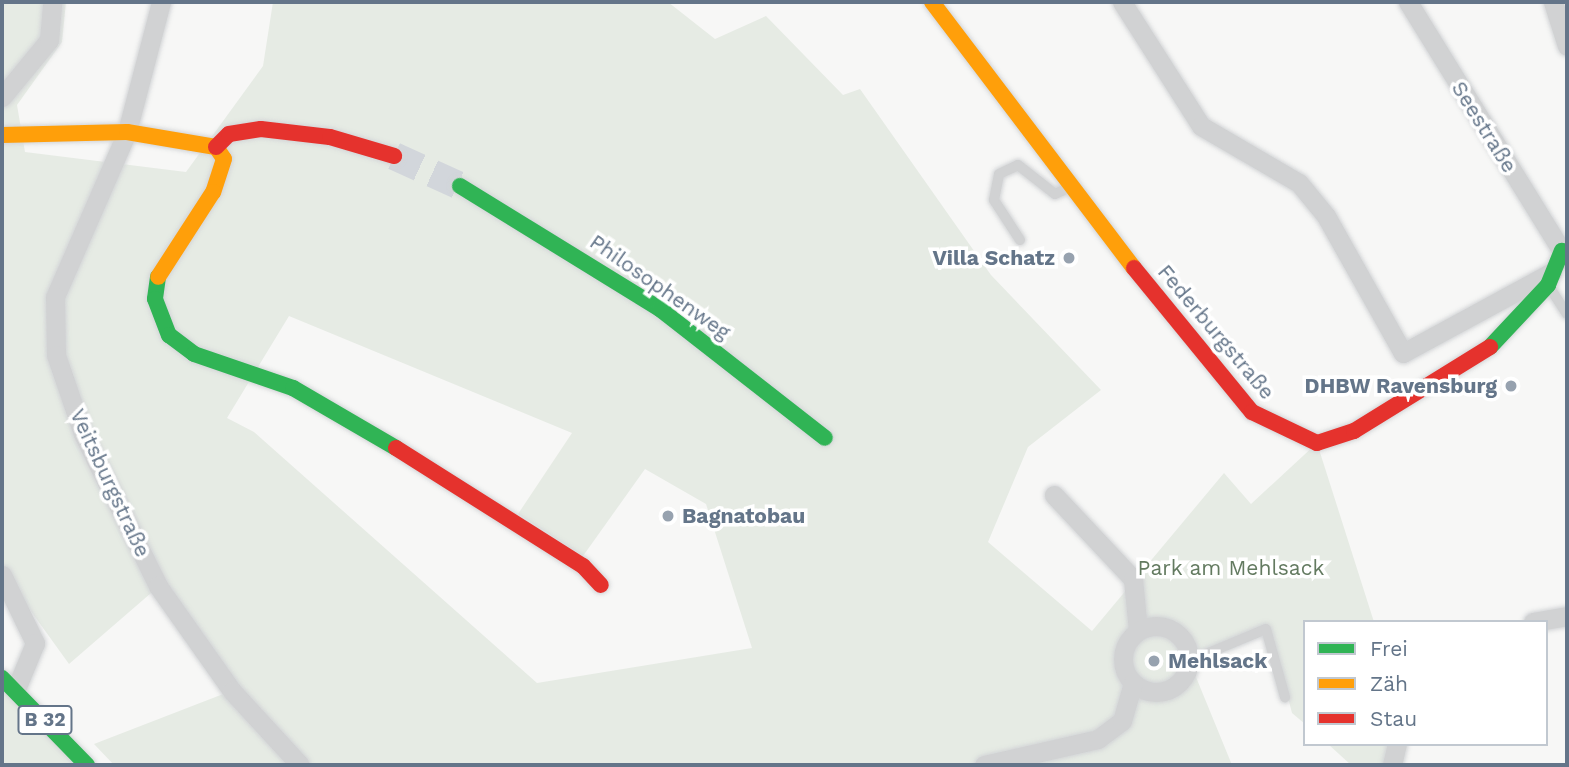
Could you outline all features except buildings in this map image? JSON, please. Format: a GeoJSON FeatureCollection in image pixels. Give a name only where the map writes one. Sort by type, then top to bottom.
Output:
{"type":"FeatureCollection","features":[{"type":"Feature","properties":{"kind":"street"},"geometry":{"type":"LineString","coordinates":[[2,97],[49,40],[52,2]]}},
{"type":"Feature","properties":{"kind":"street","name":"Veitsburgstraße"},"geometry":{"type":"LineString","coordinates":[[161,2],[127,132],[55,297],[56,355],[83,434],[158,586],[232,691],[300,765]]}},
{"type":"Feature","properties":{"kind":"street","name":"Federburgstraße"},"geometry":{"type":"LineString","coordinates":[[932,2],[1068,188],[1252,412],[1317,443],[1354,431],[1489,348],[1550,279],[1565,253]]}},
{"type":"Feature","properties":{"kind":"street"},"geometry":{"type":"LineString","coordinates":[[1122,2],[1201,126],[1299,183],[1326,216],[1403,353],[1550,279]]}},
{"type":"Feature","properties":{"kind":"street","name":"Seestraße"},"geometry":{"type":"LineString","coordinates":[[1408,2],[1565,253]]}},
{"type":"Feature","properties":{"kind":"street"},"geometry":{"type":"LineString","coordinates":[[1553,2],[1567,46]]}},
{"type":"Feature","properties":{"kind":"street"},"geometry":{"type":"LineString","coordinates":[[216,147],[229,134],[261,130],[330,138],[394,156]]}},
{"type":"Feature","properties":{"kind":"street"},"geometry":{"type":"LineString","coordinates":[[2,135],[127,132],[216,147],[224,159],[213,192],[159,269],[155,299],[169,335],[194,354],[293,388],[356,424],[566,554],[601,585]]}},
{"type":"Feature","properties":{"kind":"street","name":"Philosophenweg"},"geometry":{"type":"LineString","coordinates":[[460,186],[660,309],[825,438]]}},
{"type":"Feature","properties":{"kind":"street"},"geometry":{"type":"LineString","coordinates":[[984,765],[1098,739],[1122,721],[1133,683],[1123,655],[1138,631],[1133,579],[1054,495]]}},
{"type":"Feature","properties":{"kind":"street"},"geometry":{"type":"LineString","coordinates":[[2,575],[35,643],[9,683]]}},
{"type":"Feature","properties":{"kind":"street"},"geometry":{"type":"LineString","coordinates":[[1545,620],[1567,616]]}},
{"type":"Feature","properties":{"kind":"street"},"geometry":{"type":"LineString","coordinates":[[1133,683],[1162,692],[1180,682],[1189,661],[1173,630],[1138,631]]}},
{"type":"Feature","properties":{"kind":"street","name":"B 32"},"geometry":{"type":"LineString","coordinates":[[9,683],[86,765]]}},
{"type":"Feature","properties":{"kind":"street"},"geometry":{"type":"LineString","coordinates":[[1392,765],[1397,746]]}},
{"type":"Feature","properties":{"kind":"lane"},"geometry":{"type":"LineString","coordinates":[[1020,240],[994,200],[999,174],[1018,164],[1055,194],[1068,188]]}},
{"type":"Feature","properties":{"kind":"lane"},"geometry":{"type":"LineString","coordinates":[[1550,279],[1567,314]]}},
{"type":"Feature","properties":{"kind":"lane"},"geometry":{"type":"LineString","coordinates":[[1189,661],[1266,629],[1285,696]]}},
{"type":"Feature","properties":{"kind":"green space","name":"Park am Mehlsack"},"geometry":{"type":"Polygon","coordinates":[[[2,2],[66,2],[62,42],[17,105],[25,152],[186,172],[263,66],[273,2],[668,2],[715,39],[766,16],[843,95],[860,89],[991,275],[1101,390],[1028,447],[988,542],[1092,631],[1224,473],[1251,504],[1317,443],[1373,620],[1303,620],[1303,722],[1292,713],[1269,625],[1189,660],[1232,765],[114,765],[94,744],[231,691],[158,587],[69,664],[2,571],[2,2]],[[289,316],[227,418],[254,432],[537,683],[752,648],[706,504],[645,469],[583,556],[518,514],[572,433],[289,316]]]}},
{"type":"Feature","properties":{"kind":"green space"},"geometry":{"type":"Polygon","coordinates":[[[2,678],[80,765],[2,765],[2,678]]]}},
{"type":"Feature","properties":{"kind":"green space"},"geometry":{"type":"Polygon","coordinates":[[[1330,746],[1390,746],[1385,765],[1351,765],[1330,746]]]}},
{"type":"Feature","properties":{"kind":"tunnel"},"geometry":{"type":"LineString","coordinates":[[394,156],[460,186]]}},
{"type":"Feature","properties":{"kind":"traffic: fast"},"geometry":{"type":"LineString","coordinates":[[460,186],[660,309],[825,438]]}},
{"type":"Feature","properties":{"kind":"traffic: fast"},"geometry":{"type":"LineString","coordinates":[[1490,347],[1548,285],[1562,251]]}},
{"type":"Feature","properties":{"kind":"traffic: fast"},"geometry":{"type":"LineString","coordinates":[[158,277],[155,299],[169,335],[194,354],[293,388],[396,448]]}},
{"type":"Feature","properties":{"kind":"traffic: fast"},"geometry":{"type":"LineString","coordinates":[[2,678],[87,765]]}},
{"type":"Feature","properties":{"kind":"traffic: slow"},"geometry":{"type":"LineString","coordinates":[[932,2],[1134,268]]}},
{"type":"Feature","properties":{"kind":"traffic: slow"},"geometry":{"type":"LineString","coordinates":[[2,135],[127,132],[216,147],[224,159],[213,192],[158,277]]}},
{"type":"Feature","properties":{"kind":"traffic: jam"},"geometry":{"type":"LineString","coordinates":[[216,147],[229,134],[261,129],[330,137],[394,156]]}},
{"type":"Feature","properties":{"kind":"traffic: jam"},"geometry":{"type":"LineString","coordinates":[[1134,268],[1252,412],[1317,443],[1354,431],[1490,347]]}},
{"type":"Feature","properties":{"kind":"traffic: jam"},"geometry":{"type":"LineString","coordinates":[[396,448],[583,566],[601,585]]}},
{"type":"Feature","properties":{"kind":"place","name":"Villa Schatz"},"geometry":{"type":"Point","coordinates":[1069,258]}},
{"type":"Feature","properties":{"kind":"place","name":"DHBW Ravensburg"},"geometry":{"type":"Point","coordinates":[1511,386]}},
{"type":"Feature","properties":{"kind":"place","name":"Bagnatobau"},"geometry":{"type":"Point","coordinates":[668,516]}},
{"type":"Feature","properties":{"kind":"place","name":"Mehlsack"},"geometry":{"type":"Point","coordinates":[1154,661]}}]}
